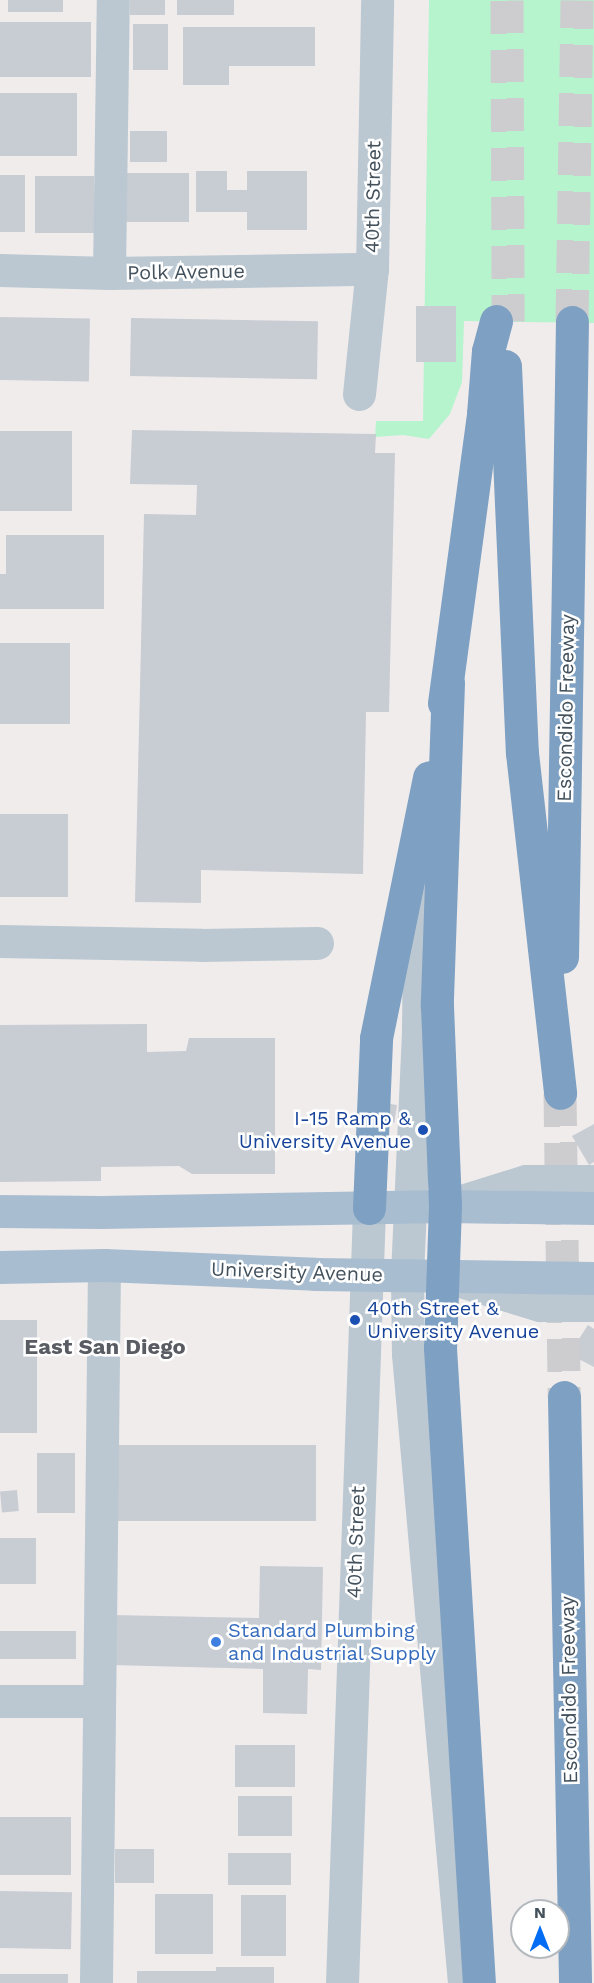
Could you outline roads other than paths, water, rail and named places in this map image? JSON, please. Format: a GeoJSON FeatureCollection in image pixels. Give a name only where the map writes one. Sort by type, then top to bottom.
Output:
{"type":"FeatureCollection","features":[{"type":"Feature","properties":{"kind":"highway","name":"Escondido Freeway"},"geometry":{"type":"LineString","coordinates":[[448,683],[489,351],[502,321],[522,753],[560,1093],[572,322]]}},
{"type":"Feature","properties":{"kind":"highway"},"geometry":{"type":"LineString","coordinates":[[448,683],[437,1006],[446,1206],[440,1348],[479,1983]]}},
{"type":"Feature","properties":{"kind":"highway"},"geometry":{"type":"LineString","coordinates":[[369,1208],[376,1038],[448,683]]}},
{"type":"Feature","properties":{"kind":"highway","name":"Escondido Freeway"},"geometry":{"type":"LineString","coordinates":[[564,1397],[575,1983]]}},
{"type":"Feature","properties":{"kind":"main road"},"geometry":{"type":"LineString","coordinates":[[0,1211],[446,1206],[594,1208]]}},
{"type":"Feature","properties":{"kind":"main road","name":"University Avenue"},"geometry":{"type":"LineString","coordinates":[[0,1267],[104,1265],[307,1274],[594,1278]]}},
{"type":"Feature","properties":{"kind":"street"},"geometry":{"type":"LineString","coordinates":[[109,273],[113,0]]}},
{"type":"Feature","properties":{"kind":"street","name":"40th Street"},"geometry":{"type":"LineString","coordinates":[[359,394],[372,269],[377,0]]}},
{"type":"Feature","properties":{"kind":"street","name":"Polk Avenue"},"geometry":{"type":"LineString","coordinates":[[0,270],[109,273],[372,269]]}},
{"type":"Feature","properties":{"kind":"street"},"geometry":{"type":"LineString","coordinates":[[448,683],[429,812],[419,933],[418,1032],[407,1275],[408,1354],[464,1983]]}},
{"type":"Feature","properties":{"kind":"street"},"geometry":{"type":"LineString","coordinates":[[0,941],[201,945],[317,943]]}},
{"type":"Feature","properties":{"kind":"street"},"geometry":{"type":"LineString","coordinates":[[446,1206],[526,1180],[594,1180]]}},
{"type":"Feature","properties":{"kind":"street","name":"40th Street"},"geometry":{"type":"LineString","coordinates":[[342,1983],[369,1208]]}},
{"type":"Feature","properties":{"kind":"street"},"geometry":{"type":"LineString","coordinates":[[96,1983],[104,1265]]}},
{"type":"Feature","properties":{"kind":"street"},"geometry":{"type":"LineString","coordinates":[[444,1275],[540,1305],[594,1305]]}},
{"type":"Feature","properties":{"kind":"street"},"geometry":{"type":"LineString","coordinates":[[0,1701],[99,1701]]}},
{"type":"Feature","properties":{"kind":"tunnel"},"geometry":{"type":"LineString","coordinates":[[507,0],[508,321]]}},
{"type":"Feature","properties":{"kind":"tunnel"},"geometry":{"type":"LineString","coordinates":[[572,322],[577,0]]}},
{"type":"Feature","properties":{"kind":"tunnel"},"geometry":{"type":"LineString","coordinates":[[560,1093],[564,1397]]}},
{"type":"Feature","properties":{"kind":"place","name":"I-15 Ramp & University Avenue"},"geometry":{"type":"Point","coordinates":[423,1130]}},
{"type":"Feature","properties":{"kind":"place","name":"40th Street & University Avenue"},"geometry":{"type":"Point","coordinates":[355,1320]}},
{"type":"Feature","properties":{"kind":"place","name":"Standard Plumbing and Industrial Supply"},"geometry":{"type":"Point","coordinates":[216,1642]}},
{"type":"Feature","properties":{"kind":"district","name":"East San Diego"},"geometry":{"type":"Point","coordinates":[105,1347]}}]}
